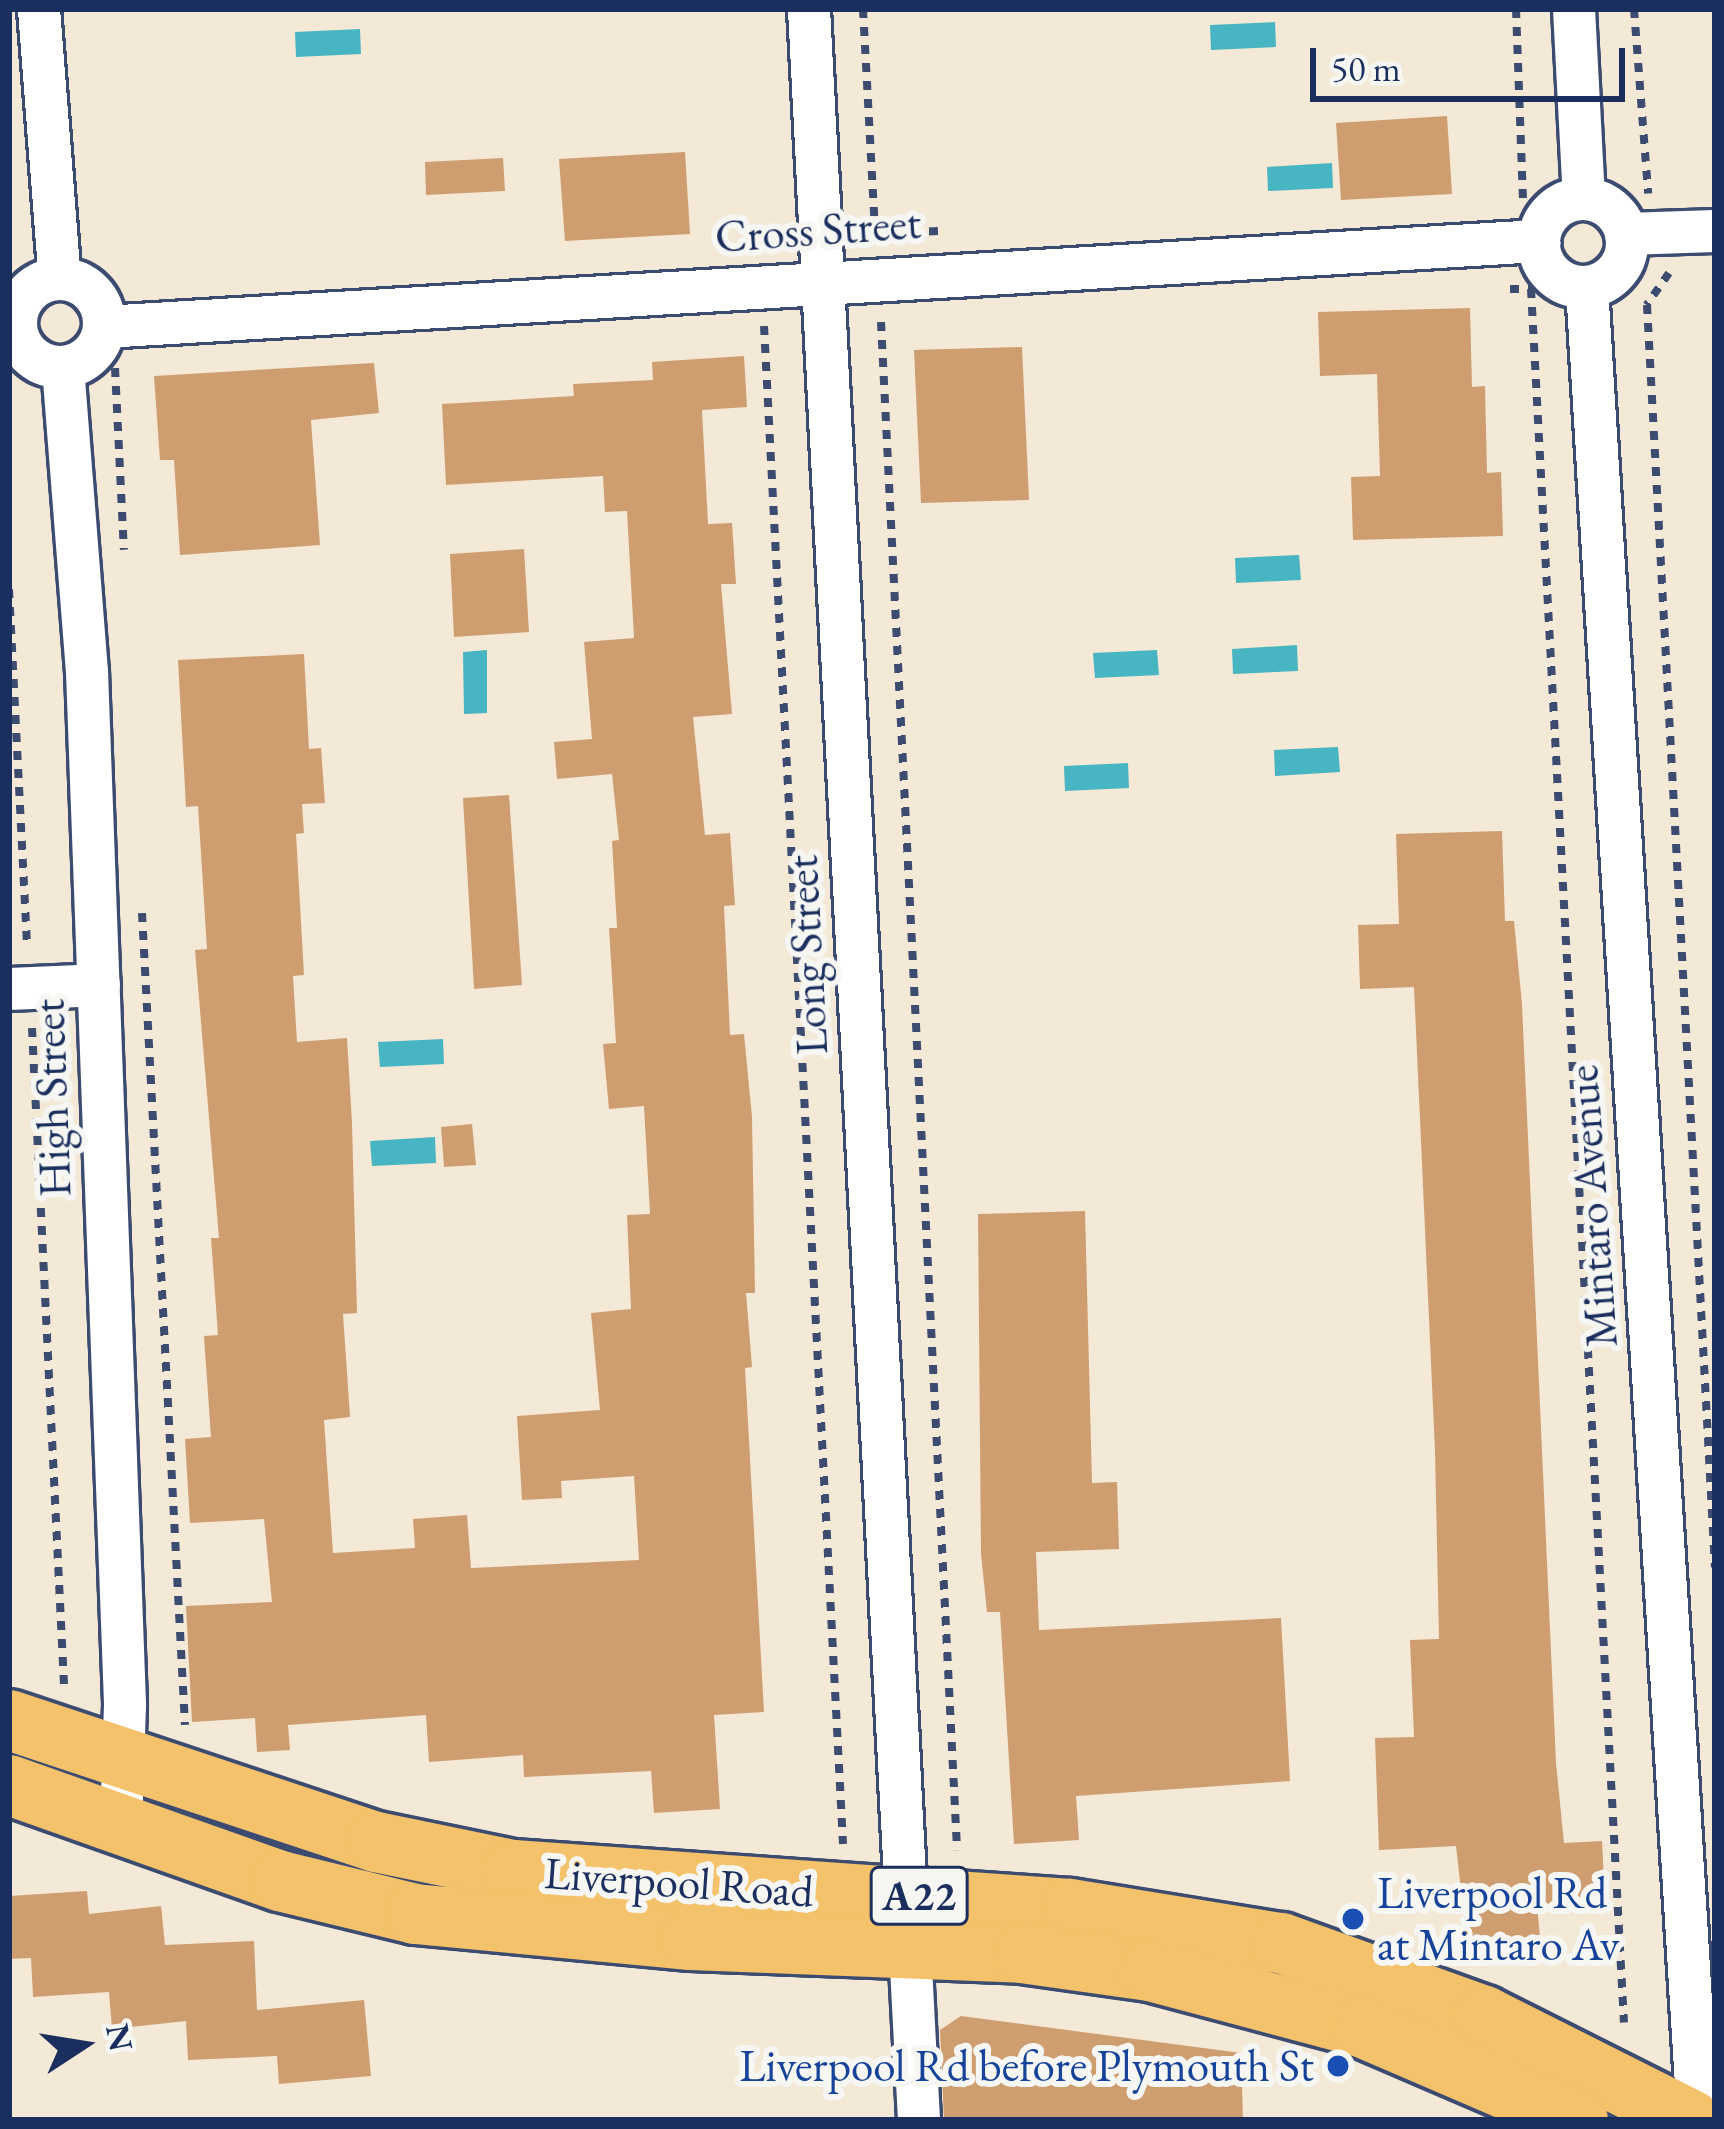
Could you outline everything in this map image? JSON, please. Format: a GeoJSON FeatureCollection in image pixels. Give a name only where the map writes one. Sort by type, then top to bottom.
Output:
{"type":"FeatureCollection","features":[{"type":"Feature","properties":{"kind":"highway","name":"Liverpool Road"},"geometry":{"type":"LineString","coordinates":[[9,1720],[376,1842],[513,1870],[908,1922],[1022,1953],[1245,1991],[1364,2029],[1578,2120]]}},
{"type":"Feature","properties":{"kind":"highway","name":"Liverpool Road"},"geometry":{"type":"LineString","coordinates":[[9,1785],[296,1886],[415,1914],[692,1940],[1070,1910],[1281,1943],[1484,2016],[1695,2120]]}},
{"type":"Feature","properties":{"kind":"street"},"geometry":{"type":"LineString","coordinates":[[39,9],[61,278]]}},
{"type":"Feature","properties":{"kind":"street","name":"Long Street"},"geometry":{"type":"LineString","coordinates":[[809,9],[919,2120]]}},
{"type":"Feature","properties":{"kind":"street"},"geometry":{"type":"LineString","coordinates":[[1574,9],[1584,199]]}},
{"type":"Feature","properties":{"kind":"street"},"geometry":{"type":"LineString","coordinates":[[1584,199],[1612,209],[1626,234],[1622,263],[1587,287],[1558,280],[1539,242],[1559,206],[1584,199]]}},
{"type":"Feature","properties":{"kind":"street"},"geometry":{"type":"LineString","coordinates":[[1626,234],[1715,231]]}},
{"type":"Feature","properties":{"kind":"street","name":"Cross Street"},"geometry":{"type":"LineString","coordinates":[[111,351],[824,280],[1539,242]]}},
{"type":"Feature","properties":{"kind":"street"},"geometry":{"type":"LineString","coordinates":[[61,278],[89,289],[111,351],[64,367],[34,359],[14,335],[28,292],[61,278]]}},
{"type":"Feature","properties":{"kind":"street","name":"Mintaro Avenue"},"geometry":{"type":"LineString","coordinates":[[1587,287],[1701,1904],[1695,2120]]}},
{"type":"Feature","properties":{"kind":"street","name":"High Street"},"geometry":{"type":"LineString","coordinates":[[64,367],[88,672],[124,1756],[121,1827]]}},
{"type":"Feature","properties":{"kind":"street"},"geometry":{"type":"LineString","coordinates":[[19,976],[99,986]]}},
{"type":"Feature","properties":{"kind":"path"},"geometry":{"type":"LineString","coordinates":[[863,9],[875,234],[944,230]]}},
{"type":"Feature","properties":{"kind":"path"},"geometry":{"type":"LineString","coordinates":[[1502,203],[1527,201],[1516,9]]}},
{"type":"Feature","properties":{"kind":"path"},"geometry":{"type":"LineString","coordinates":[[1634,9],[1644,194],[1662,193]]}},
{"type":"Feature","properties":{"kind":"path"},"geometry":{"type":"LineString","coordinates":[[1670,272],[1647,305],[1715,1567]]}},
{"type":"Feature","properties":{"kind":"path"},"geometry":{"type":"LineString","coordinates":[[1510,289],[1531,289],[1624,2024]]}},
{"type":"Feature","properties":{"kind":"path"},"geometry":{"type":"LineString","coordinates":[[881,322],[957,1850]]}},
{"type":"Feature","properties":{"kind":"path"},"geometry":{"type":"LineString","coordinates":[[741,327],[764,326],[843,1849]]}},
{"type":"Feature","properties":{"kind":"path"},"geometry":{"type":"LineString","coordinates":[[124,560],[111,351],[139,364]]}},
{"type":"Feature","properties":{"kind":"path"},"geometry":{"type":"LineString","coordinates":[[9,589],[19,976]]}},
{"type":"Feature","properties":{"kind":"path"},"geometry":{"type":"LineString","coordinates":[[142,909],[185,1735]]}},
{"type":"Feature","properties":{"kind":"path"},"geometry":{"type":"LineString","coordinates":[[9,1027],[32,1025],[64,1693]]}},
{"type":"Feature","properties":{"kind":"water"},"geometry":{"type":"Polygon","coordinates":[[[1275,22],[1276,47],[1211,50],[1210,25],[1275,22]]]}},
{"type":"Feature","properties":{"kind":"water"},"geometry":{"type":"Polygon","coordinates":[[[360,29],[361,54],[296,57],[295,32],[360,29]]]}},
{"type":"Feature","properties":{"kind":"water"},"geometry":{"type":"Polygon","coordinates":[[[1332,163],[1333,188],[1268,191],[1267,167],[1332,163]]]}},
{"type":"Feature","properties":{"kind":"water"},"geometry":{"type":"Polygon","coordinates":[[[1299,555],[1301,580],[1236,583],[1235,558],[1299,555]]]}},
{"type":"Feature","properties":{"kind":"water"},"geometry":{"type":"Polygon","coordinates":[[[1297,645],[1298,671],[1233,674],[1232,649],[1297,645]]]}},
{"type":"Feature","properties":{"kind":"water"},"geometry":{"type":"Polygon","coordinates":[[[487,650],[487,713],[464,714],[463,652],[487,650]]]}},
{"type":"Feature","properties":{"kind":"water"},"geometry":{"type":"Polygon","coordinates":[[[1157,650],[1159,675],[1095,678],[1093,653],[1157,650]]]}},
{"type":"Feature","properties":{"kind":"water"},"geometry":{"type":"Polygon","coordinates":[[[1338,747],[1340,772],[1275,776],[1274,750],[1338,747]]]}},
{"type":"Feature","properties":{"kind":"water"},"geometry":{"type":"Polygon","coordinates":[[[1128,763],[1129,788],[1065,791],[1064,766],[1128,763]]]}},
{"type":"Feature","properties":{"kind":"water"},"geometry":{"type":"Polygon","coordinates":[[[443,1039],[444,1064],[380,1067],[378,1042],[443,1039]]]}},
{"type":"Feature","properties":{"kind":"water"},"geometry":{"type":"Polygon","coordinates":[[[435,1137],[436,1163],[372,1166],[370,1141],[435,1137]]]}},
{"type":"Feature","properties":{"kind":"building"},"geometry":{"type":"Polygon","coordinates":[[[1447,116],[1452,194],[1341,200],[1336,123],[1447,116]]]}},
{"type":"Feature","properties":{"kind":"building"},"geometry":{"type":"Polygon","coordinates":[[[685,152],[690,234],[565,241],[559,159],[685,152]]]}},
{"type":"Feature","properties":{"kind":"building"},"geometry":{"type":"Polygon","coordinates":[[[503,158],[505,191],[426,195],[425,162],[503,158]]]}},
{"type":"Feature","properties":{"kind":"building"},"geometry":{"type":"Polygon","coordinates":[[[1470,308],[1472,387],[1485,386],[1487,473],[1501,472],[1503,536],[1353,540],[1351,477],[1380,476],[1377,374],[1320,376],[1318,312],[1470,308]]]}},
{"type":"Feature","properties":{"kind":"building"},"geometry":{"type":"Polygon","coordinates":[[[1022,347],[1029,500],[921,503],[914,350],[1022,347]]]}},
{"type":"Feature","properties":{"kind":"building"},"geometry":{"type":"Polygon","coordinates":[[[744,356],[747,407],[702,410],[708,524],[732,523],[736,584],[721,584],[732,714],[693,717],[705,835],[730,833],[735,905],[724,906],[730,1035],[744,1034],[752,1117],[755,1293],[746,1293],[752,1367],[745,1368],[764,1712],[714,1715],[720,1809],[654,1813],[651,1771],[524,1777],[523,1755],[429,1762],[426,1715],[288,1725],[290,1750],[257,1752],[255,1718],[192,1722],[186,1606],[272,1602],[264,1519],[190,1523],[185,1439],[211,1437],[204,1336],[218,1335],[211,1238],[219,1238],[195,950],[207,949],[198,806],[186,807],[178,660],[304,654],[309,749],[321,748],[325,803],[302,804],[304,833],[296,834],[304,975],[293,976],[297,1042],[347,1038],[357,1313],[343,1314],[350,1417],[324,1420],[333,1553],[415,1548],[413,1519],[467,1515],[471,1568],[639,1560],[634,1476],[561,1481],[562,1498],[522,1500],[517,1416],[600,1410],[591,1313],[631,1309],[627,1215],[650,1214],[644,1106],[609,1109],[603,1044],[616,1043],[609,928],[617,928],[612,841],[619,840],[612,774],[557,779],[554,742],[592,739],[584,642],[634,638],[627,511],[605,512],[603,476],[446,485],[442,404],[574,396],[573,384],[653,380],[652,362],[744,356]]]}},
{"type":"Feature","properties":{"kind":"building"},"geometry":{"type":"Polygon","coordinates":[[[374,363],[379,413],[311,420],[320,545],[180,555],[174,460],[160,460],[154,376],[374,363]]]}},
{"type":"Feature","properties":{"kind":"building"},"geometry":{"type":"Polygon","coordinates":[[[524,549],[529,632],[454,637],[450,554],[524,549]]]}},
{"type":"Feature","properties":{"kind":"building"},"geometry":{"type":"Polygon","coordinates":[[[509,795],[522,985],[474,989],[463,798],[509,795]]]}},
{"type":"Feature","properties":{"kind":"building"},"geometry":{"type":"Polygon","coordinates":[[[1502,831],[1505,921],[1514,921],[1522,1004],[1556,1763],[1564,1843],[1602,1841],[1605,1902],[1537,1905],[1541,1948],[1519,1957],[1466,1935],[1456,1846],[1379,1850],[1375,1738],[1414,1737],[1410,1640],[1439,1639],[1435,1451],[1414,987],[1360,989],[1358,925],[1399,924],[1396,834],[1502,831]]]}},
{"type":"Feature","properties":{"kind":"building"},"geometry":{"type":"Polygon","coordinates":[[[472,1124],[476,1165],[444,1167],[441,1127],[472,1124]]]}},
{"type":"Feature","properties":{"kind":"building"},"geometry":{"type":"Polygon","coordinates":[[[1085,1211],[1092,1483],[1117,1482],[1119,1549],[1036,1552],[1039,1630],[1281,1618],[1290,1781],[1076,1796],[1079,1840],[1014,1844],[1000,1612],[987,1612],[981,1554],[978,1214],[1085,1211]]]}},
{"type":"Feature","properties":{"kind":"building"},"geometry":{"type":"Polygon","coordinates":[[[87,1891],[89,1914],[161,1906],[165,1945],[254,1941],[257,2010],[364,2000],[371,2076],[279,2084],[277,2056],[188,2060],[186,2021],[112,2029],[109,1992],[33,1997],[31,1958],[9,1959],[9,1896],[87,1891]]]}},
{"type":"Feature","properties":{"kind":"building"},"geometry":{"type":"Polygon","coordinates":[[[961,2016],[1241,2053],[1243,2120],[944,2120],[940,2030],[961,2016]]]}},
{"type":"Feature","properties":{"kind":"place","name":"Liverpool Rd at Mintaro Av"},"geometry":{"type":"Point","coordinates":[1353,1919]}},
{"type":"Feature","properties":{"kind":"place","name":"Liverpool Rd before Plymouth St"},"geometry":{"type":"Point","coordinates":[1338,2066]}}]}
